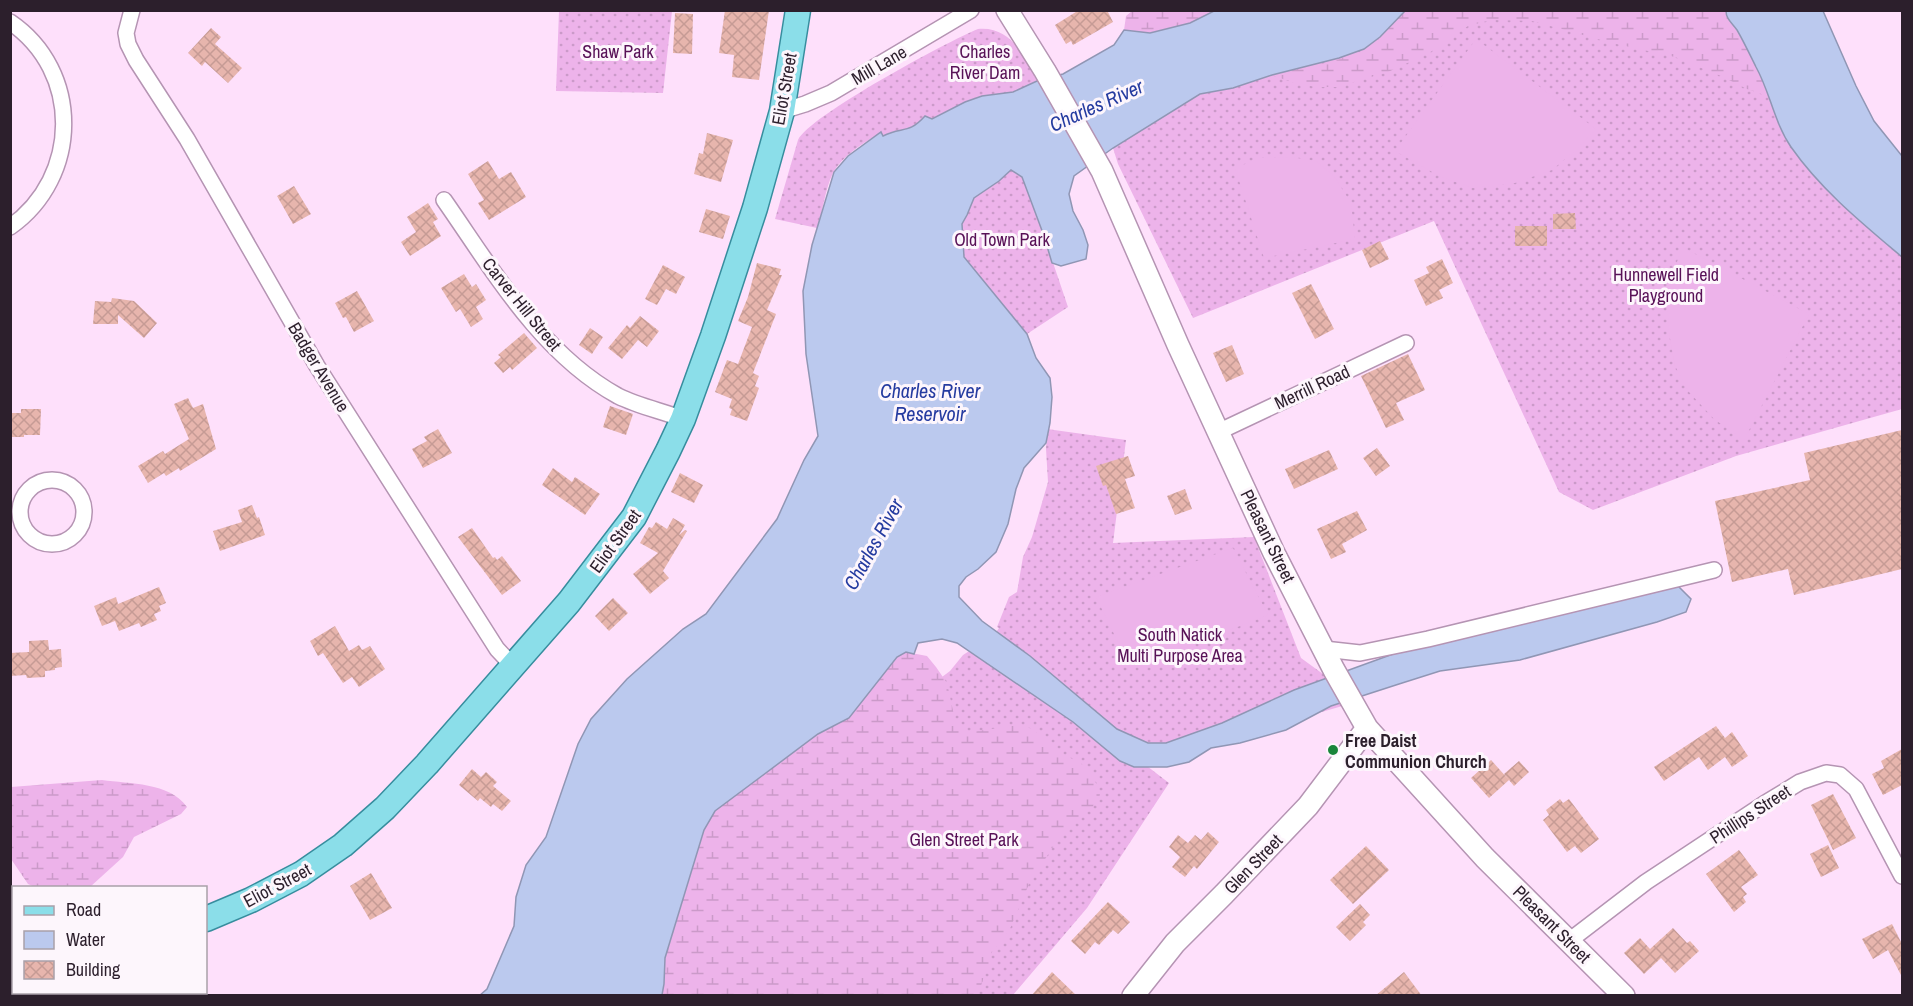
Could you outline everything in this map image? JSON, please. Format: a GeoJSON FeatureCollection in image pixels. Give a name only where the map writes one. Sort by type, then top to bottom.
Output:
{"type":"FeatureCollection","features":[{"type":"Feature","properties":{"kind":"main road","name":"Eliot Street"},"geometry":{"type":"LineString","coordinates":[[207,919],[278,888],[301,874],[343,845],[406,787],[569,602],[634,517],[683,419],[755,208],[782,111],[798,10]]}},
{"type":"Feature","properties":{"kind":"main road","name":"Pleasant Street"},"geometry":{"type":"LineString","coordinates":[[1007,10],[1102,171],[1178,345],[1274,553],[1334,670],[1367,728],[1485,858],[1624,996]]}},
{"type":"Feature","properties":{"kind":"main road","name":"Glen Street"},"geometry":{"type":"LineString","coordinates":[[1133,996],[1175,943],[1308,806],[1367,728]]}},
{"type":"Feature","properties":{"kind":"street","name":"Badger Avenue"},"geometry":{"type":"LineString","coordinates":[[132,10],[126,33],[128,44],[136,60],[188,139],[317,366],[497,649],[513,666]]}},
{"type":"Feature","properties":{"kind":"street","name":"Mill Lane"},"geometry":{"type":"LineString","coordinates":[[782,111],[831,93],[971,10]]}},
{"type":"Feature","properties":{"kind":"street"},"geometry":{"type":"LineString","coordinates":[[10,22],[28,36],[42,52],[51,68],[59,85],[64,126],[62,146],[56,167],[48,183],[28,212],[10,227]]}},
{"type":"Feature","properties":{"kind":"street","name":"Carver Hill Street"},"geometry":{"type":"LineString","coordinates":[[444,200],[508,292],[554,348],[597,383],[621,397],[683,419]]}},
{"type":"Feature","properties":{"kind":"street","name":"Merrill Road"},"geometry":{"type":"LineString","coordinates":[[1218,432],[1406,343]]}},
{"type":"Feature","properties":{"kind":"street"},"geometry":{"type":"LineString","coordinates":[[53,480],[65,482],[75,488],[81,497],[84,507],[82,525],[69,540],[60,543],[40,543],[16,529],[23,497],[30,488],[41,482],[53,480]]}},
{"type":"Feature","properties":{"kind":"street"},"geometry":{"type":"LineString","coordinates":[[1324,649],[1360,653],[1428,639],[1714,570]]}},
{"type":"Feature","properties":{"kind":"street","name":"Phillips Street"},"geometry":{"type":"LineString","coordinates":[[1569,941],[1646,882],[1764,804],[1800,782],[1826,773],[1840,775],[1856,789],[1902,876]]}},
{"type":"Feature","properties":{"kind":"green space"},"geometry":{"type":"Polygon","coordinates":[[[1726,10],[1754,63],[1767,96],[1675,57],[1612,43],[1532,21],[1491,20],[1468,26],[1429,53],[1388,72],[1337,87],[1316,87],[1294,83],[1272,75],[1331,61],[1364,50],[1381,37],[1405,11],[1726,10]]]}},
{"type":"Feature","properties":{"kind":"green space","name":"Shaw Park"},"geometry":{"type":"Polygon","coordinates":[[[559,11],[672,11],[663,93],[556,91],[559,11]]]}},
{"type":"Feature","properties":{"kind":"green space"},"geometry":{"type":"Polygon","coordinates":[[[1132,11],[1214,11],[1190,23],[1149,33],[1124,30],[1126,16],[1132,11]]]}},
{"type":"Feature","properties":{"kind":"green space","name":"Hunnewell Field Playground"},"geometry":{"type":"Polygon","coordinates":[[[1405,11],[1726,11],[1726,16],[1861,222],[1902,257],[1902,409],[1736,456],[1593,510],[1559,492],[1434,221],[1193,318],[1118,164],[1113,148],[1201,94],[1233,88],[1380,37],[1405,11]]]}},
{"type":"Feature","properties":{"kind":"green space","name":"Charles River Dam"},"geometry":{"type":"Polygon","coordinates":[[[978,29],[999,32],[1015,44],[1037,81],[1013,92],[982,96],[965,102],[932,119],[925,116],[914,126],[882,136],[880,133],[861,145],[842,161],[833,173],[817,228],[775,219],[798,140],[808,129],[852,97],[939,48],[978,29]]]}},
{"type":"Feature","properties":{"kind":"green space"},"geometry":{"type":"Polygon","coordinates":[[[1476,39],[1596,129],[1552,170],[1515,183],[1473,188],[1441,177],[1395,151],[1476,39]]]}},
{"type":"Feature","properties":{"kind":"green space"},"geometry":{"type":"Polygon","coordinates":[[[1291,157],[1316,161],[1334,176],[1351,203],[1355,239],[1264,258],[1235,168],[1260,158],[1291,157]]]}},
{"type":"Feature","properties":{"kind":"green space","name":"Old Town Park"},"geometry":{"type":"Polygon","coordinates":[[[1010,170],[1022,177],[1068,307],[1027,334],[964,257],[961,236],[962,224],[974,198],[999,181],[1010,170]]]}},
{"type":"Feature","properties":{"kind":"green space"},"geometry":{"type":"Polygon","coordinates":[[[1682,247],[1809,314],[1744,440],[1714,419],[1689,392],[1675,366],[1669,333],[1667,297],[1682,247]]]}},
{"type":"Feature","properties":{"kind":"green space","name":"Glen Street Park"},"geometry":{"type":"Polygon","coordinates":[[[1047,429],[1126,440],[1113,543],[1254,537],[1301,658],[1360,701],[1143,763],[1169,783],[1087,908],[1013,995],[690,996],[938,680],[950,671],[963,655],[994,635],[999,628],[997,627],[1009,597],[1017,592],[1023,557],[1032,537],[1048,482],[1047,429]]]}},
{"type":"Feature","properties":{"kind":"green space","name":"South Natick Multi Purpose Area"},"geometry":{"type":"Polygon","coordinates":[[[1233,548],[1268,615],[1131,669],[1096,597],[1233,548]]]}},
{"type":"Feature","properties":{"kind":"green space","name":"Glen Street Park"},"geometry":{"type":"Polygon","coordinates":[[[906,652],[927,656],[936,667],[947,683],[955,720],[965,733],[1018,725],[1033,729],[1044,741],[1082,764],[1096,783],[1100,795],[1092,808],[1060,836],[1029,884],[1009,931],[992,952],[978,995],[662,996],[665,958],[704,830],[715,811],[818,734],[849,718],[897,657],[906,652]]]}},
{"type":"Feature","properties":{"kind":"green space"},"geometry":{"type":"Polygon","coordinates":[[[102,780],[160,789],[179,799],[187,807],[181,814],[134,837],[123,857],[91,886],[33,886],[28,884],[11,859],[11,787],[102,780]]]}},
{"type":"Feature","properties":{"kind":"water","name":"Charles River Reservoir"},"geometry":{"type":"Polygon","coordinates":[[[1214,11],[1405,11],[1380,37],[1364,49],[1233,88],[1200,94],[1113,148],[1074,176],[1069,194],[1073,211],[1088,245],[1086,259],[1061,266],[1052,263],[1022,177],[1011,170],[974,198],[962,224],[964,257],[1027,334],[1036,358],[1050,378],[1052,397],[1046,443],[1024,468],[1016,489],[1008,524],[996,552],[966,577],[959,586],[959,597],[982,621],[1030,656],[1117,729],[1148,743],[1166,743],[1222,723],[1294,690],[1415,646],[1650,586],[1678,586],[1691,599],[1686,612],[1520,660],[1440,671],[1331,706],[1286,730],[1240,743],[1211,748],[1189,762],[1167,767],[1134,767],[1120,761],[1073,722],[957,643],[942,639],[918,643],[914,654],[906,652],[897,657],[849,718],[818,734],[715,811],[704,830],[665,958],[662,995],[479,996],[487,989],[514,926],[516,897],[526,865],[546,837],[578,744],[591,719],[627,679],[683,629],[706,614],[777,519],[804,460],[818,436],[806,354],[803,291],[812,245],[834,172],[848,156],[881,132],[883,136],[909,128],[925,116],[932,119],[982,96],[1013,92],[1037,81],[1063,74],[1114,45],[1124,30],[1150,33],[1190,23],[1214,11]]]}},
{"type":"Feature","properties":{"kind":"water"},"geometry":{"type":"Polygon","coordinates":[[[1726,11],[1823,11],[1874,121],[1902,156],[1902,257],[1829,192],[1791,147],[1780,127],[1761,77],[1740,35],[1728,19],[1726,11]]]}},
{"type":"Feature","properties":{"kind":"building"},"geometry":{"type":"Polygon","coordinates":[[[725,10],[769,10],[759,80],[732,77],[734,55],[719,53],[725,10]]]}},
{"type":"Feature","properties":{"kind":"building"},"geometry":{"type":"Polygon","coordinates":[[[1079,10],[1107,10],[1113,22],[1073,45],[1071,41],[1066,44],[1055,25],[1079,10]]]}},
{"type":"Feature","properties":{"kind":"building"},"geometry":{"type":"Polygon","coordinates":[[[675,13],[693,14],[692,54],[673,53],[675,13]]]}},
{"type":"Feature","properties":{"kind":"building"},"geometry":{"type":"Polygon","coordinates":[[[211,28],[221,37],[215,44],[242,68],[228,83],[205,62],[202,66],[188,53],[211,28]]]}},
{"type":"Feature","properties":{"kind":"building"},"geometry":{"type":"Polygon","coordinates":[[[707,133],[733,140],[721,182],[694,174],[699,153],[703,154],[707,133]]]}},
{"type":"Feature","properties":{"kind":"building"},"geometry":{"type":"Polygon","coordinates":[[[488,161],[499,179],[511,172],[526,197],[489,220],[478,203],[484,200],[468,174],[488,161]]]}},
{"type":"Feature","properties":{"kind":"building"},"geometry":{"type":"Polygon","coordinates":[[[294,186],[311,214],[293,224],[277,196],[294,186]]]}},
{"type":"Feature","properties":{"kind":"building"},"geometry":{"type":"Polygon","coordinates":[[[428,203],[438,219],[433,222],[441,236],[410,256],[401,242],[416,232],[407,217],[428,203]]]}},
{"type":"Feature","properties":{"kind":"building"},"geometry":{"type":"Polygon","coordinates":[[[706,209],[730,216],[723,239],[699,232],[706,209]]]}},
{"type":"Feature","properties":{"kind":"building"},"geometry":{"type":"Polygon","coordinates":[[[1575,213],[1576,229],[1553,229],[1553,214],[1575,213]]]}},
{"type":"Feature","properties":{"kind":"building"},"geometry":{"type":"Polygon","coordinates":[[[1515,226],[1547,226],[1547,246],[1515,246],[1515,226]]]}},
{"type":"Feature","properties":{"kind":"building"},"geometry":{"type":"Polygon","coordinates":[[[1380,241],[1389,259],[1370,268],[1362,250],[1380,241]]]}},
{"type":"Feature","properties":{"kind":"building"},"geometry":{"type":"Polygon","coordinates":[[[1442,259],[1453,283],[1439,290],[1443,298],[1426,306],[1414,280],[1429,273],[1426,267],[1442,259]]]}},
{"type":"Feature","properties":{"kind":"building"},"geometry":{"type":"Polygon","coordinates":[[[757,263],[781,269],[779,275],[782,275],[767,310],[776,314],[753,373],[759,376],[755,386],[759,388],[747,421],[730,415],[732,409],[729,408],[732,399],[715,392],[727,360],[738,364],[752,327],[738,321],[748,297],[757,263]]]}},
{"type":"Feature","properties":{"kind":"building"},"geometry":{"type":"Polygon","coordinates":[[[663,265],[685,277],[676,294],[666,289],[657,305],[645,299],[663,265]]]}},
{"type":"Feature","properties":{"kind":"building"},"geometry":{"type":"Polygon","coordinates":[[[464,274],[472,287],[476,284],[486,300],[476,307],[483,319],[471,327],[460,309],[456,312],[441,288],[464,274]]]}},
{"type":"Feature","properties":{"kind":"building"},"geometry":{"type":"Polygon","coordinates":[[[1311,284],[1334,329],[1315,339],[1292,293],[1311,284]]]}},
{"type":"Feature","properties":{"kind":"building"},"geometry":{"type":"Polygon","coordinates":[[[357,291],[374,321],[354,332],[335,303],[357,291]]]}},
{"type":"Feature","properties":{"kind":"building"},"geometry":{"type":"Polygon","coordinates":[[[112,298],[134,301],[157,323],[144,338],[118,315],[118,324],[93,324],[95,301],[111,302],[112,298]]]}},
{"type":"Feature","properties":{"kind":"building"},"geometry":{"type":"Polygon","coordinates":[[[640,316],[659,331],[647,347],[638,340],[622,359],[608,348],[627,325],[630,328],[640,316]]]}},
{"type":"Feature","properties":{"kind":"building"},"geometry":{"type":"Polygon","coordinates":[[[590,328],[603,337],[592,354],[579,345],[590,328]]]}},
{"type":"Feature","properties":{"kind":"building"},"geometry":{"type":"Polygon","coordinates":[[[524,333],[537,348],[512,370],[510,367],[503,373],[494,363],[501,357],[498,355],[524,333]]]}},
{"type":"Feature","properties":{"kind":"building"},"geometry":{"type":"Polygon","coordinates":[[[1232,345],[1244,374],[1226,382],[1213,353],[1232,345]]]}},
{"type":"Feature","properties":{"kind":"building"},"geometry":{"type":"Polygon","coordinates":[[[1408,354],[1425,390],[1396,403],[1404,420],[1386,428],[1361,376],[1408,354]]]}},
{"type":"Feature","properties":{"kind":"building"},"geometry":{"type":"Polygon","coordinates":[[[188,398],[193,408],[203,404],[216,449],[180,471],[179,468],[166,476],[164,473],[148,483],[138,466],[163,451],[165,454],[189,439],[174,404],[188,398]]]}},
{"type":"Feature","properties":{"kind":"building"},"geometry":{"type":"Polygon","coordinates":[[[610,406],[633,414],[626,435],[603,427],[610,406]]]}},
{"type":"Feature","properties":{"kind":"building"},"geometry":{"type":"Polygon","coordinates":[[[21,409],[41,409],[40,435],[10,437],[10,413],[21,413],[21,409]]]}},
{"type":"Feature","properties":{"kind":"building"},"geometry":{"type":"Polygon","coordinates":[[[438,429],[452,453],[423,468],[412,449],[427,441],[424,437],[438,429]]]}},
{"type":"Feature","properties":{"kind":"building"},"geometry":{"type":"Polygon","coordinates":[[[1902,430],[1902,569],[1794,595],[1788,569],[1732,582],[1715,501],[1810,480],[1804,453],[1902,430]]]}},
{"type":"Feature","properties":{"kind":"building"},"geometry":{"type":"Polygon","coordinates":[[[1377,448],[1390,466],[1376,476],[1363,458],[1377,448]]]}},
{"type":"Feature","properties":{"kind":"building"},"geometry":{"type":"Polygon","coordinates":[[[1329,450],[1338,469],[1294,489],[1285,469],[1329,450]]]}},
{"type":"Feature","properties":{"kind":"building"},"geometry":{"type":"Polygon","coordinates":[[[1128,456],[1135,476],[1125,479],[1135,508],[1116,514],[1106,485],[1103,486],[1096,466],[1128,456]]]}},
{"type":"Feature","properties":{"kind":"building"},"geometry":{"type":"Polygon","coordinates":[[[553,468],[572,482],[575,477],[600,494],[585,515],[542,485],[553,468]]]}},
{"type":"Feature","properties":{"kind":"building"},"geometry":{"type":"Polygon","coordinates":[[[680,473],[703,485],[694,503],[671,492],[680,473]]]}},
{"type":"Feature","properties":{"kind":"building"},"geometry":{"type":"Polygon","coordinates":[[[1185,489],[1192,509],[1175,515],[1167,496],[1185,489]]]}},
{"type":"Feature","properties":{"kind":"building"},"geometry":{"type":"Polygon","coordinates":[[[252,505],[265,535],[220,551],[213,531],[242,522],[238,510],[252,505]]]}},
{"type":"Feature","properties":{"kind":"building"},"geometry":{"type":"Polygon","coordinates":[[[1357,511],[1367,530],[1342,544],[1346,552],[1331,559],[1317,529],[1357,511]]]}},
{"type":"Feature","properties":{"kind":"building"},"geometry":{"type":"Polygon","coordinates":[[[673,518],[685,525],[679,535],[687,531],[663,571],[669,578],[650,594],[633,574],[658,553],[640,543],[649,527],[652,528],[656,522],[667,529],[673,518]]]}},
{"type":"Feature","properties":{"kind":"building"},"geometry":{"type":"Polygon","coordinates":[[[472,528],[493,558],[497,560],[502,556],[521,581],[502,595],[458,537],[472,528]]]}},
{"type":"Feature","properties":{"kind":"building"},"geometry":{"type":"Polygon","coordinates":[[[159,587],[166,603],[159,606],[161,611],[154,614],[157,620],[141,627],[139,623],[119,631],[115,621],[102,626],[94,606],[116,597],[118,604],[159,587]]]}},
{"type":"Feature","properties":{"kind":"building"},"geometry":{"type":"Polygon","coordinates":[[[613,598],[628,613],[609,631],[595,616],[613,598]]]}},
{"type":"Feature","properties":{"kind":"building"},"geometry":{"type":"Polygon","coordinates":[[[335,626],[349,651],[359,645],[362,650],[370,646],[385,669],[359,687],[352,677],[343,683],[323,653],[318,656],[310,641],[335,626]]]}},
{"type":"Feature","properties":{"kind":"building"},"geometry":{"type":"Polygon","coordinates":[[[48,640],[49,650],[61,649],[62,667],[45,671],[45,677],[10,676],[10,653],[29,652],[29,641],[48,640]]]}},
{"type":"Feature","properties":{"kind":"building"},"geometry":{"type":"Polygon","coordinates":[[[1716,726],[1725,738],[1732,732],[1748,756],[1732,767],[1725,757],[1708,770],[1699,757],[1664,781],[1654,767],[1716,726]]]}},
{"type":"Feature","properties":{"kind":"building"},"geometry":{"type":"Polygon","coordinates":[[[1902,749],[1902,785],[1883,795],[1872,774],[1884,768],[1881,761],[1902,749]]]}},
{"type":"Feature","properties":{"kind":"building"},"geometry":{"type":"Polygon","coordinates":[[[1491,760],[1509,780],[1489,798],[1471,778],[1491,760]]]}},
{"type":"Feature","properties":{"kind":"building"},"geometry":{"type":"Polygon","coordinates":[[[1519,761],[1529,772],[1514,786],[1504,774],[1519,761]]]}},
{"type":"Feature","properties":{"kind":"building"},"geometry":{"type":"Polygon","coordinates":[[[472,769],[481,777],[486,772],[497,782],[493,786],[511,801],[502,811],[493,804],[491,807],[480,798],[478,801],[459,785],[472,769]]]}},
{"type":"Feature","properties":{"kind":"building"},"geometry":{"type":"Polygon","coordinates":[[[1833,794],[1856,838],[1833,850],[1811,805],[1833,794]]]}},
{"type":"Feature","properties":{"kind":"building"},"geometry":{"type":"Polygon","coordinates":[[[1560,799],[1563,803],[1569,799],[1599,839],[1581,853],[1575,846],[1567,852],[1543,820],[1549,815],[1546,810],[1560,799]]]}},
{"type":"Feature","properties":{"kind":"building"},"geometry":{"type":"Polygon","coordinates":[[[1208,832],[1219,842],[1197,869],[1194,866],[1185,877],[1172,867],[1180,857],[1169,847],[1178,835],[1188,843],[1195,835],[1201,840],[1208,832]]]}},
{"type":"Feature","properties":{"kind":"building"},"geometry":{"type":"Polygon","coordinates":[[[1828,845],[1839,868],[1821,877],[1810,854],[1828,845]]]}},
{"type":"Feature","properties":{"kind":"building"},"geometry":{"type":"Polygon","coordinates":[[[1366,846],[1389,870],[1353,904],[1330,880],[1366,846]]]}},
{"type":"Feature","properties":{"kind":"building"},"geometry":{"type":"Polygon","coordinates":[[[1739,850],[1758,875],[1741,887],[1747,894],[1743,897],[1746,902],[1734,912],[1706,874],[1739,850]]]}},
{"type":"Feature","properties":{"kind":"building"},"geometry":{"type":"Polygon","coordinates":[[[371,873],[392,908],[370,920],[350,886],[371,873]]]}},
{"type":"Feature","properties":{"kind":"building"},"geometry":{"type":"Polygon","coordinates":[[[1108,902],[1130,922],[1118,934],[1113,930],[1099,945],[1095,942],[1085,954],[1071,941],[1108,902]]]}},
{"type":"Feature","properties":{"kind":"building"},"geometry":{"type":"Polygon","coordinates":[[[1360,904],[1370,915],[1363,922],[1366,925],[1350,941],[1336,927],[1360,904]]]}},
{"type":"Feature","properties":{"kind":"building"},"geometry":{"type":"Polygon","coordinates":[[[1892,924],[1902,944],[1902,977],[1888,950],[1873,959],[1862,939],[1892,924]]]}},
{"type":"Feature","properties":{"kind":"building"},"geometry":{"type":"Polygon","coordinates":[[[1673,928],[1687,943],[1690,941],[1699,951],[1675,973],[1661,958],[1644,974],[1624,953],[1640,938],[1650,949],[1673,928]]]}},
{"type":"Feature","properties":{"kind":"building"},"geometry":{"type":"Polygon","coordinates":[[[1052,972],[1077,996],[1031,996],[1052,972]]]}},
{"type":"Feature","properties":{"kind":"building"},"geometry":{"type":"Polygon","coordinates":[[[1404,972],[1422,996],[1375,996],[1404,972]]]}},
{"type":"Feature","properties":{"kind":"place","name":"Free Daist Communion Church"},"geometry":{"type":"Point","coordinates":[1333,750]}},
{"type":"Feature","properties":{"kind":"water label","name":"Charles River"},"geometry":{"type":"Point","coordinates":[1096,105]}},
{"type":"Feature","properties":{"kind":"water label","name":"Charles River"},"geometry":{"type":"Point","coordinates":[873,544]}}]}
